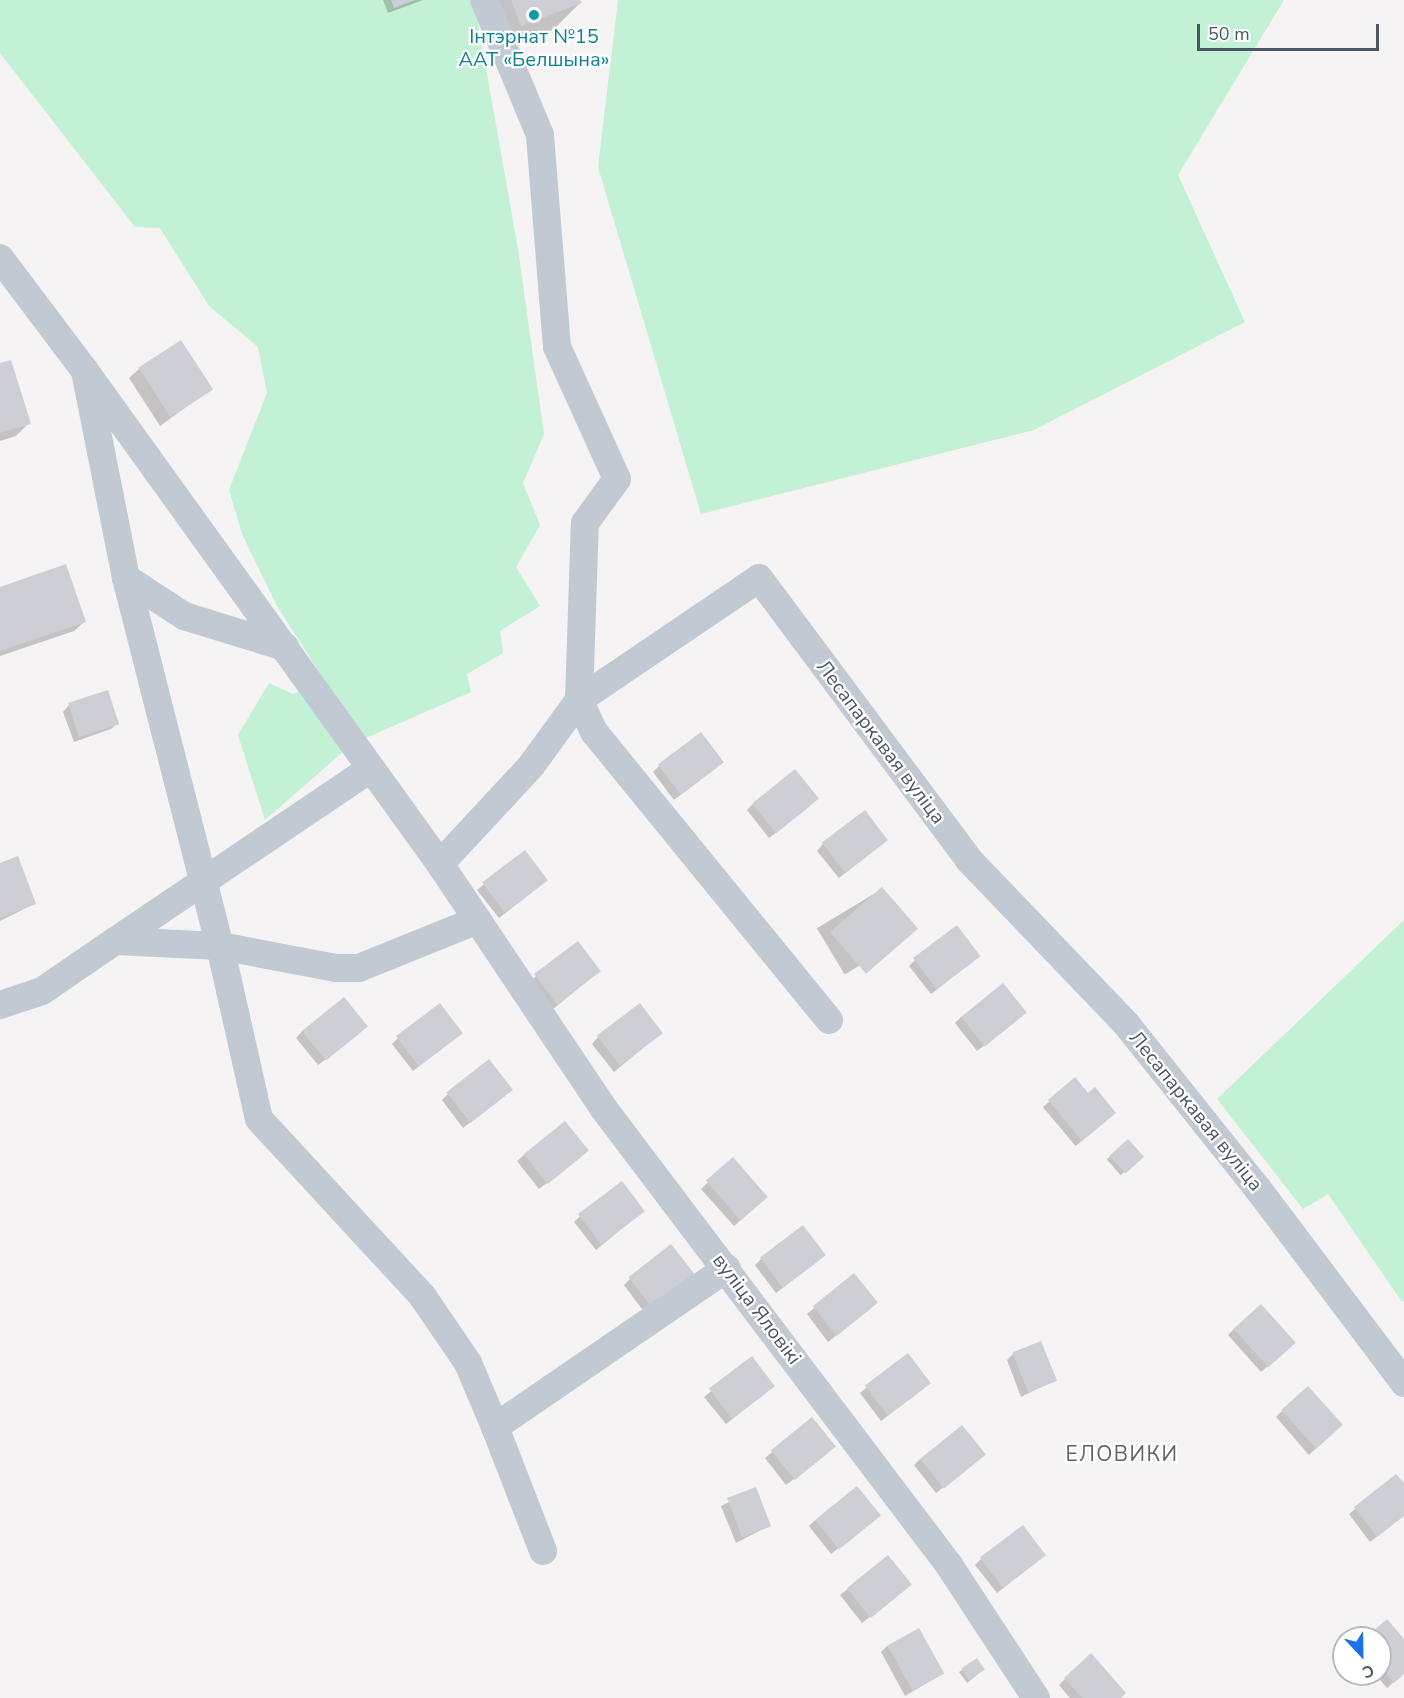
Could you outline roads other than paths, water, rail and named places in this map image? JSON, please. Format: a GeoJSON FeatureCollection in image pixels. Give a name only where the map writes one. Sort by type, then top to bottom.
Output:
{"type":"FeatureCollection","features":[{"type":"Feature","properties":{"kind":"street"},"geometry":{"type":"LineString","coordinates":[[484,0],[540,135],[557,347],[616,479],[585,523],[579,700],[594,732],[829,1020]]}},
{"type":"Feature","properties":{"kind":"street","name":"вуліца Яловікі"},"geometry":{"type":"LineString","coordinates":[[0,258],[85,371],[440,864],[604,1109],[727,1268],[949,1565],[1036,1698]]}},
{"type":"Feature","properties":{"kind":"street"},"geometry":{"type":"LineString","coordinates":[[85,371],[126,578],[202,883],[220,946],[259,1119],[423,1297],[468,1363],[543,1551]]}},
{"type":"Feature","properties":{"kind":"street"},"geometry":{"type":"LineString","coordinates":[[126,578],[184,616],[285,647]]}},
{"type":"Feature","properties":{"kind":"street","name":"Лесапаркавая вуліца"},"geometry":{"type":"LineString","coordinates":[[579,700],[759,578],[969,860],[1127,1025],[1280,1218],[1404,1383]]}},
{"type":"Feature","properties":{"kind":"street"},"geometry":{"type":"LineString","coordinates":[[440,864],[531,766],[579,700]]}},
{"type":"Feature","properties":{"kind":"street"},"geometry":{"type":"LineString","coordinates":[[0,1005],[42,991],[370,769]]}},
{"type":"Feature","properties":{"kind":"street"},"geometry":{"type":"LineString","coordinates":[[116,941],[220,946],[336,968],[358,968],[478,920]]}},
{"type":"Feature","properties":{"kind":"street"},"geometry":{"type":"LineString","coordinates":[[495,1427],[727,1268]]}},
{"type":"Feature","properties":{"kind":"place","name":"Інтэрнат №15 ААТ «Белшына»"},"geometry":{"type":"Point","coordinates":[534,15]}},
{"type":"Feature","properties":{"kind":"district","name":"ЕЛОВИКИ"},"geometry":{"type":"Point","coordinates":[1122,1454]}}]}
